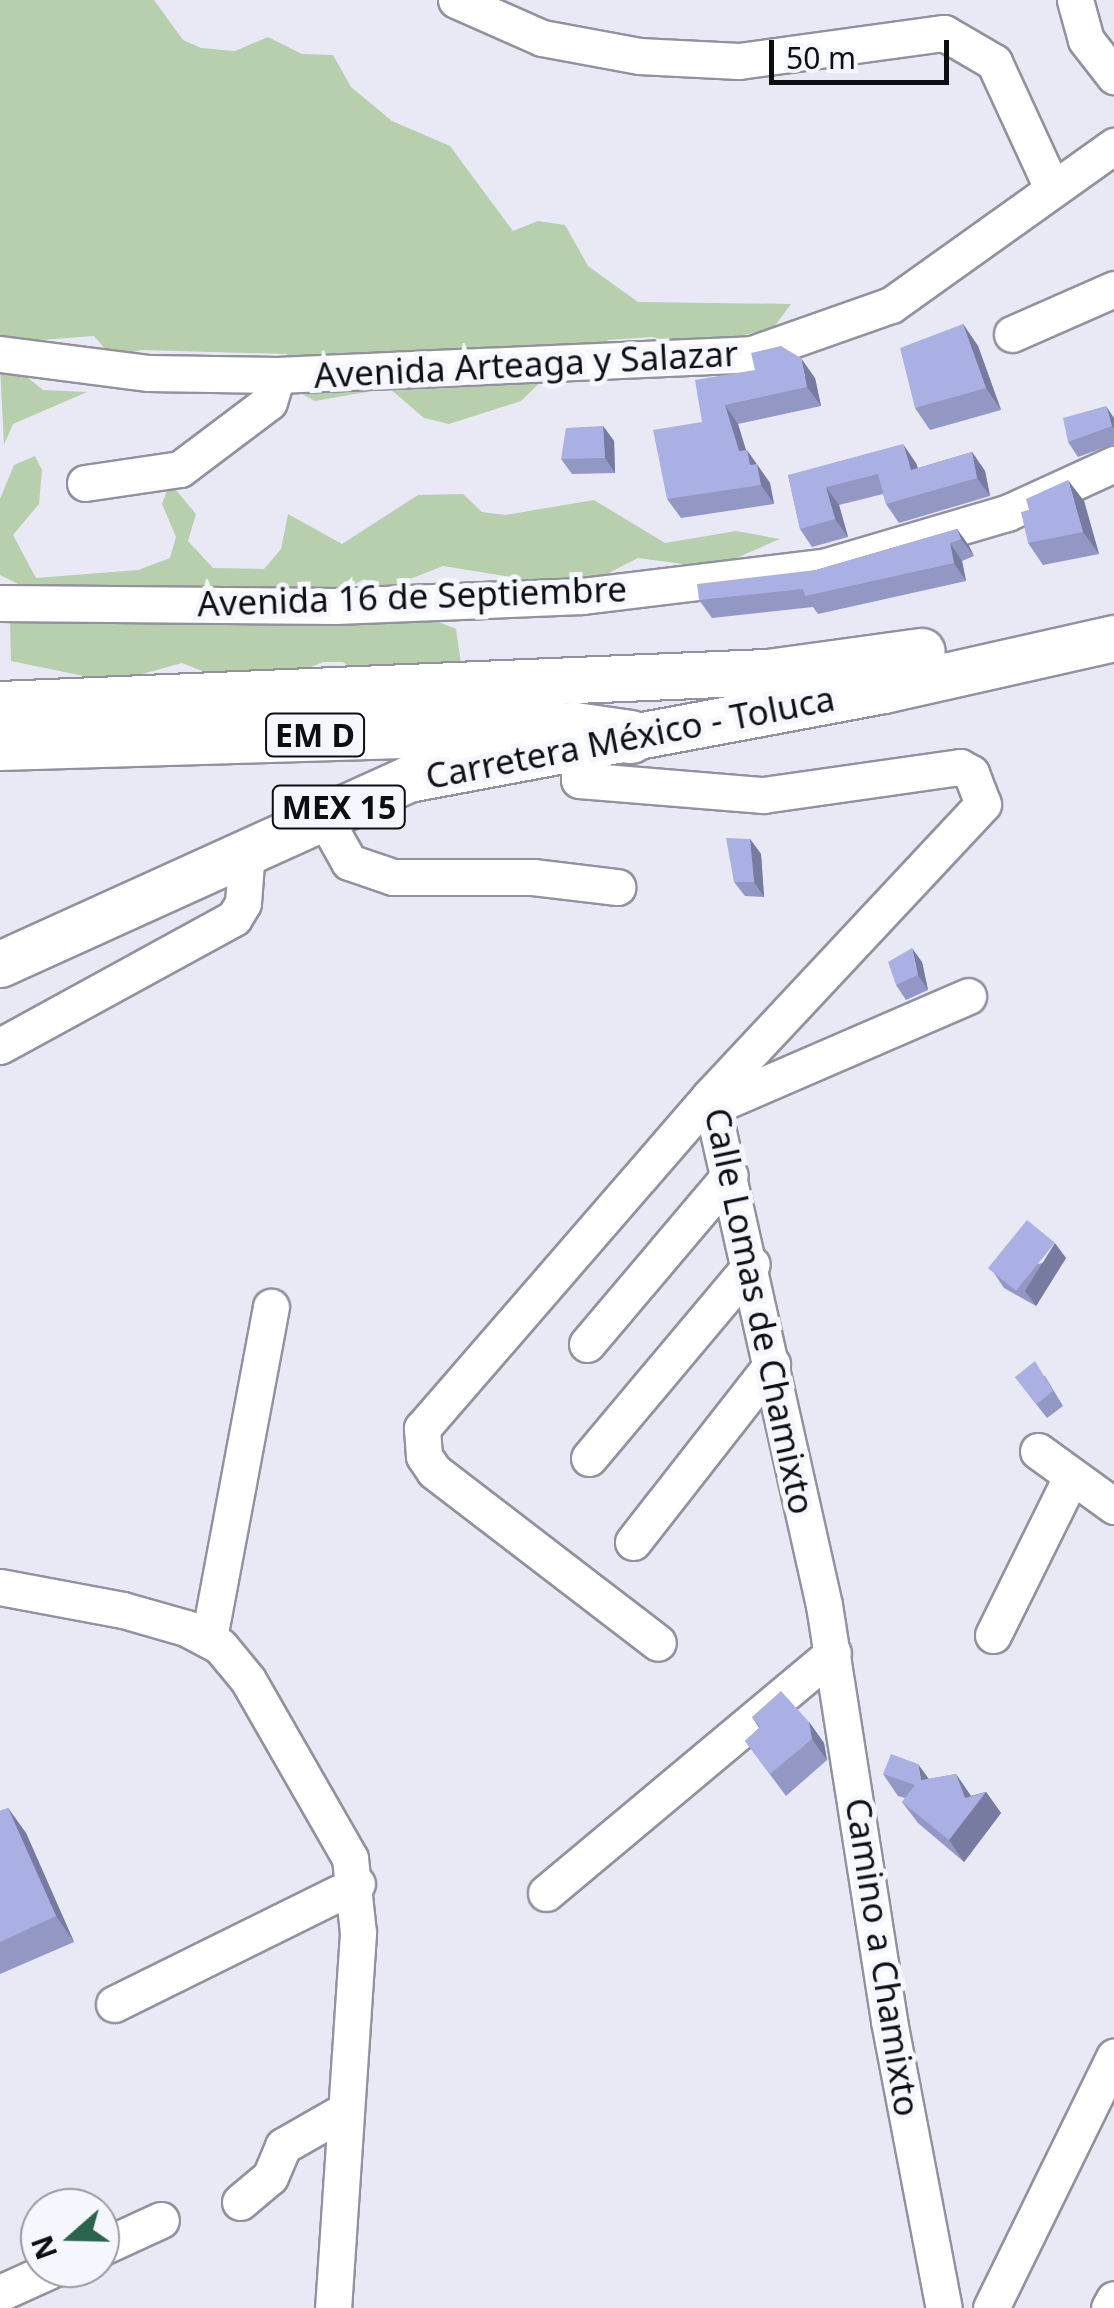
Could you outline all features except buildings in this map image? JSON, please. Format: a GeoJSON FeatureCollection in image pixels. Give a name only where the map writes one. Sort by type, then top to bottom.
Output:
{"type":"FeatureCollection","features":[{"type":"Feature","properties":{"kind":"highway","name":"EM D"},"geometry":{"type":"LineString","coordinates":[[0,744],[460,730],[575,730],[630,737]]}},
{"type":"Feature","properties":{"kind":"main road","name":"Carretera México - Toluca"},"geometry":{"type":"LineString","coordinates":[[0,704],[768,672],[884,660],[1114,607]]}},
{"type":"Feature","properties":{"kind":"main road","name":"Carretera México - Toluca"},"geometry":{"type":"LineString","coordinates":[[0,964],[322,814],[408,779],[1114,638]]}},
{"type":"Feature","properties":{"kind":"street"},"geometry":{"type":"LineString","coordinates":[[456,0],[542,38],[639,56],[739,61],[944,34],[994,62],[1052,186]]}},
{"type":"Feature","properties":{"kind":"street"},"geometry":{"type":"LineString","coordinates":[[1075,0],[1086,40],[1113,73]]}},
{"type":"Feature","properties":{"kind":"street"},"geometry":{"type":"LineString","coordinates":[[1113,73],[1114,31]]}},
{"type":"Feature","properties":{"kind":"street","name":"Avenida Arteaga y Salazar"},"geometry":{"type":"LineString","coordinates":[[0,354],[149,373],[277,375],[752,354],[891,306],[1052,186],[1114,146]]}},
{"type":"Feature","properties":{"kind":"street"},"geometry":{"type":"LineString","coordinates":[[1012,334],[1114,289]]}},
{"type":"Feature","properties":{"kind":"street"},"geometry":{"type":"LineString","coordinates":[[85,483],[180,469],[269,402],[277,375]]}},
{"type":"Feature","properties":{"kind":"street","name":"Avenida 16 de Septiembre"},"geometry":{"type":"LineString","coordinates":[[0,602],[335,606],[582,596],[823,567],[1008,513],[1114,464]]}},
{"type":"Feature","properties":{"kind":"street","name":"Calle Lomas de Chamixto"},"geometry":{"type":"LineString","coordinates":[[578,747],[578,780],[762,795],[960,766],[977,786],[980,812],[711,1101],[752,1264],[824,1606]]}},
{"type":"Feature","properties":{"kind":"street"},"geometry":{"type":"LineString","coordinates":[[322,814],[349,862],[393,877],[533,877],[617,886]]}},
{"type":"Feature","properties":{"kind":"street"},"geometry":{"type":"LineString","coordinates":[[0,1046],[234,918],[243,903],[247,850]]}},
{"type":"Feature","properties":{"kind":"street"},"geometry":{"type":"LineString","coordinates":[[658,1643],[434,1471],[424,1456],[422,1428],[711,1101],[968,996]]}},
{"type":"Feature","properties":{"kind":"street"},"geometry":{"type":"LineString","coordinates":[[588,1344],[730,1175]]}},
{"type":"Feature","properties":{"kind":"street"},"geometry":{"type":"LineString","coordinates":[[590,1458],[752,1264]]}},
{"type":"Feature","properties":{"kind":"street"},"geometry":{"type":"LineString","coordinates":[[209,1638],[271,1306]]}},
{"type":"Feature","properties":{"kind":"street"},"geometry":{"type":"LineString","coordinates":[[633,1542],[772,1364]]}},
{"type":"Feature","properties":{"kind":"street"},"geometry":{"type":"LineString","coordinates":[[1038,1451],[1114,1506]]}},
{"type":"Feature","properties":{"kind":"street"},"geometry":{"type":"LineString","coordinates":[[993,1635],[1071,1477]]}},
{"type":"Feature","properties":{"kind":"street"},"geometry":{"type":"LineString","coordinates":[[0,1588],[123,1610],[209,1638],[248,1680],[340,1837],[357,1884],[333,2308]]}},
{"type":"Feature","properties":{"kind":"street","name":"Camino a Chamixto"},"geometry":{"type":"LineString","coordinates":[[824,1606],[890,2021],[944,2308]]}},
{"type":"Feature","properties":{"kind":"street"},"geometry":{"type":"LineString","coordinates":[[546,1893],[833,1653]]}},
{"type":"Feature","properties":{"kind":"street"},"geometry":{"type":"LineString","coordinates":[[114,2004],[357,1884]]}},
{"type":"Feature","properties":{"kind":"street"},"geometry":{"type":"LineString","coordinates":[[991,2308],[1114,2057]]}},
{"type":"Feature","properties":{"kind":"street"},"geometry":{"type":"LineString","coordinates":[[240,2202],[270,2177],[283,2146],[344,2111]]}},
{"type":"Feature","properties":{"kind":"street"},"geometry":{"type":"LineString","coordinates":[[120,2239],[162,2220]]}},
{"type":"Feature","properties":{"kind":"street"},"geometry":{"type":"LineString","coordinates":[[1110,2308],[1114,2299]]}},
{"type":"Feature","properties":{"kind":"green space"},"geometry":{"type":"Polygon","coordinates":[[[0,0],[154,0],[183,40],[201,48],[235,51],[268,37],[302,54],[333,55],[351,87],[392,121],[450,146],[513,231],[538,221],[565,225],[588,266],[638,302],[791,304],[774,327],[695,348],[652,337],[608,340],[583,360],[552,371],[521,401],[449,424],[424,418],[389,388],[315,401],[300,393],[287,354],[142,350],[112,357],[94,336],[0,343],[0,0]]]}},
{"type":"Feature","properties":{"kind":"green space"},"geometry":{"type":"Polygon","coordinates":[[[11,364],[43,390],[87,392],[13,424],[4,445],[0,365],[11,364]]]}},
{"type":"Feature","properties":{"kind":"green space"},"geometry":{"type":"Polygon","coordinates":[[[35,456],[42,470],[39,504],[13,535],[36,578],[138,570],[170,558],[176,537],[162,504],[170,483],[196,514],[188,541],[213,568],[264,569],[281,549],[288,514],[342,544],[418,495],[463,494],[482,512],[505,515],[594,500],[665,543],[736,531],[780,539],[713,568],[638,558],[579,588],[443,566],[385,589],[364,579],[340,593],[352,604],[342,626],[412,611],[456,629],[461,664],[374,685],[343,662],[323,662],[253,691],[182,663],[113,682],[11,661],[10,622],[28,589],[0,575],[0,499],[14,465],[35,456]]]}}]}
